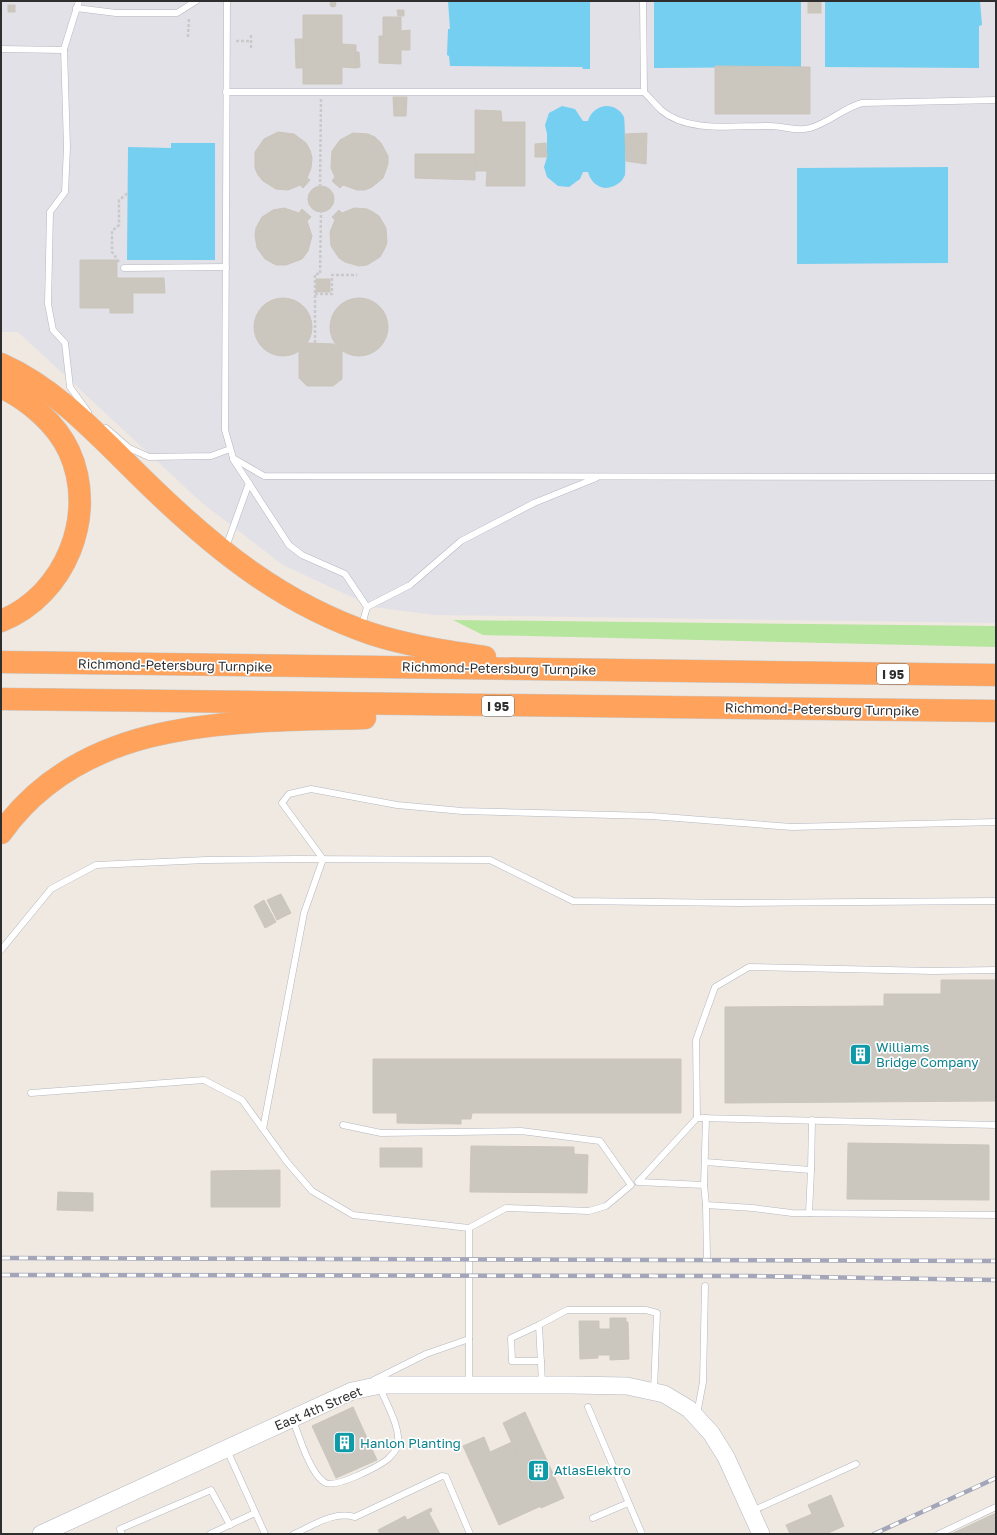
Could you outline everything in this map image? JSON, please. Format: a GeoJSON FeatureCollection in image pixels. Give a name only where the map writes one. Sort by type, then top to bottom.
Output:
{"type":"FeatureCollection","features":[{"type":"Feature","properties":{"kind":"highway"},"geometry":{"type":"LineString","coordinates":[[1,364],[28,378],[70,409],[187,521],[261,580],[286,594],[361,629],[402,642],[449,652],[505,660],[608,670]]}},
{"type":"Feature","properties":{"kind":"highway"},"geometry":{"type":"LineString","coordinates":[[1,387],[24,400],[38,412],[63,440],[76,470],[80,494],[78,522],[74,541],[56,577],[36,600],[10,618],[1,621]]}},
{"type":"Feature","properties":{"kind":"highway","name":"Richmond-Petersburg Turnpike"},"geometry":{"type":"LineString","coordinates":[[1,662],[996,675]]}},
{"type":"Feature","properties":{"kind":"highway","name":"Richmond-Petersburg Turnpike"},"geometry":{"type":"LineString","coordinates":[[1,699],[540,707],[996,711]]}},
{"type":"Feature","properties":{"kind":"highway"},"geometry":{"type":"LineString","coordinates":[[1,833],[33,796],[57,776],[99,752],[148,736],[231,723],[411,716],[540,707]]}},
{"type":"Feature","properties":{"kind":"street","name":"East 4th Street"},"geometry":{"type":"LineString","coordinates":[[41,1534],[293,1418],[370,1386],[469,1384],[616,1386],[659,1392]]}},
{"type":"Feature","properties":{"kind":"street"},"geometry":{"type":"LineString","coordinates":[[659,1392],[682,1404],[696,1415],[711,1433],[726,1457],[760,1534]]}},
{"type":"Feature","properties":{"kind":"lane"},"geometry":{"type":"LineString","coordinates":[[79,1],[64,50],[67,146],[65,192],[50,212],[48,304],[53,330],[65,343],[70,387],[87,412],[93,417]]}},
{"type":"Feature","properties":{"kind":"lane"},"geometry":{"type":"LineString","coordinates":[[76,8],[116,13],[177,13],[196,1]]}},
{"type":"Feature","properties":{"kind":"lane"},"geometry":{"type":"LineString","coordinates":[[227,1],[225,430],[233,458],[289,546],[302,555],[345,574],[367,607]]}},
{"type":"Feature","properties":{"kind":"lane"},"geometry":{"type":"LineString","coordinates":[[643,1],[644,92],[662,110],[684,121],[702,126],[771,126],[796,130],[810,128],[849,107],[862,103],[996,100]]}},
{"type":"Feature","properties":{"kind":"lane"},"geometry":{"type":"LineString","coordinates":[[1,50],[64,50]]}},
{"type":"Feature","properties":{"kind":"lane"},"geometry":{"type":"LineString","coordinates":[[226,92],[644,92]]}},
{"type":"Feature","properties":{"kind":"lane"},"geometry":{"type":"LineString","coordinates":[[124,268],[226,267]]}},
{"type":"Feature","properties":{"kind":"lane"},"geometry":{"type":"LineString","coordinates":[[99,422],[129,448],[149,457],[211,456],[230,449]]}},
{"type":"Feature","properties":{"kind":"lane"},"geometry":{"type":"LineString","coordinates":[[233,458],[264,476],[996,477]]}},
{"type":"Feature","properties":{"kind":"lane"},"geometry":{"type":"LineString","coordinates":[[361,629],[367,607],[410,584],[461,541],[534,503],[599,477]]}},
{"type":"Feature","properties":{"kind":"lane"},"geometry":{"type":"LineString","coordinates":[[224,552],[249,483]]}},
{"type":"Feature","properties":{"kind":"lane"},"geometry":{"type":"LineString","coordinates":[[323,859],[282,803],[289,794],[311,789],[397,805],[462,811],[651,816],[792,827],[996,822]]}},
{"type":"Feature","properties":{"kind":"lane"},"geometry":{"type":"LineString","coordinates":[[263,1129],[304,913],[323,859]]}},
{"type":"Feature","properties":{"kind":"lane"},"geometry":{"type":"LineString","coordinates":[[1,950],[51,889],[96,865],[206,860],[490,860],[573,902],[739,903],[996,901]]}},
{"type":"Feature","properties":{"kind":"lane"},"geometry":{"type":"LineString","coordinates":[[31,1093],[204,1080],[242,1100],[286,1162],[312,1191],[353,1215],[469,1228],[506,1208],[589,1211],[606,1206],[631,1185],[639,1181],[697,1118],[696,1040],[715,987],[749,967],[933,971],[996,970]]}},
{"type":"Feature","properties":{"kind":"lane"},"geometry":{"type":"LineString","coordinates":[[697,1118],[996,1125]]}},
{"type":"Feature","properties":{"kind":"lane"},"geometry":{"type":"LineString","coordinates":[[706,1118],[704,1185],[706,1205],[706,1257]]}},
{"type":"Feature","properties":{"kind":"lane"},"geometry":{"type":"LineString","coordinates":[[808,1213],[812,1120]]}},
{"type":"Feature","properties":{"kind":"lane"},"geometry":{"type":"LineString","coordinates":[[343,1125],[381,1133],[521,1131],[600,1140],[631,1185]]}},
{"type":"Feature","properties":{"kind":"lane"},"geometry":{"type":"LineString","coordinates":[[705,1162],[810,1170]]}},
{"type":"Feature","properties":{"kind":"lane"},"geometry":{"type":"LineString","coordinates":[[639,1181],[704,1185]]}},
{"type":"Feature","properties":{"kind":"lane"},"geometry":{"type":"LineString","coordinates":[[706,1205],[808,1213],[996,1215]]}},
{"type":"Feature","properties":{"kind":"lane"},"geometry":{"type":"LineString","coordinates":[[469,1228],[469,1384]]}},
{"type":"Feature","properties":{"kind":"lane"},"geometry":{"type":"LineString","coordinates":[[696,1415],[703,1382],[705,1286]]}},
{"type":"Feature","properties":{"kind":"lane"},"geometry":{"type":"LineString","coordinates":[[541,1361],[512,1362],[512,1338],[567,1310],[646,1310],[657,1313],[659,1392]]}},
{"type":"Feature","properties":{"kind":"lane"},"geometry":{"type":"LineString","coordinates":[[539,1325],[542,1385]]}},
{"type":"Feature","properties":{"kind":"lane"},"geometry":{"type":"LineString","coordinates":[[293,1418],[311,1465],[324,1483],[332,1485],[343,1482],[388,1458],[397,1447],[399,1434],[370,1386],[392,1370],[426,1354],[469,1339]]}},
{"type":"Feature","properties":{"kind":"lane"},"geometry":{"type":"LineString","coordinates":[[588,1407],[642,1534]]}},
{"type":"Feature","properties":{"kind":"lane"},"geometry":{"type":"LineString","coordinates":[[226,1449],[265,1534]]}},
{"type":"Feature","properties":{"kind":"lane"},"geometry":{"type":"LineString","coordinates":[[751,1512],[856,1464]]}},
{"type":"Feature","properties":{"kind":"lane"},"geometry":{"type":"LineString","coordinates":[[294,1534],[335,1515],[344,1514],[355,1517],[442,1476],[446,1477],[470,1534]]}},
{"type":"Feature","properties":{"kind":"lane"},"geometry":{"type":"LineString","coordinates":[[122,1534],[120,1529],[210,1490],[230,1525]]}},
{"type":"Feature","properties":{"kind":"lane"},"geometry":{"type":"LineString","coordinates":[[593,1518],[628,1503]]}},
{"type":"Feature","properties":{"kind":"lane"},"geometry":{"type":"LineString","coordinates":[[939,1534],[996,1507]]}},
{"type":"Feature","properties":{"kind":"lane"},"geometry":{"type":"LineString","coordinates":[[210,1534],[256,1513]]}},
{"type":"Feature","properties":{"kind":"path"},"geometry":{"type":"LineString","coordinates":[[188,37],[189,17]]}},
{"type":"Feature","properties":{"kind":"path"},"geometry":{"type":"LineString","coordinates":[[251,48],[252,35]]}},
{"type":"Feature","properties":{"kind":"path"},"geometry":{"type":"LineString","coordinates":[[227,40],[251,41]]}},
{"type":"Feature","properties":{"kind":"path"},"geometry":{"type":"LineString","coordinates":[[320,187],[321,91]]}},
{"type":"Feature","properties":{"kind":"path"},"geometry":{"type":"LineString","coordinates":[[124,268],[112,252],[112,231],[119,225],[120,200],[128,194]]}},
{"type":"Feature","properties":{"kind":"path"},"geometry":{"type":"LineString","coordinates":[[315,344],[315,274],[320,274],[321,211]]}},
{"type":"Feature","properties":{"kind":"path"},"geometry":{"type":"LineString","coordinates":[[315,294],[332,294],[332,275],[357,275]]}},
{"type":"Feature","properties":{"kind":"shaded area"},"geometry":{"type":"Polygon","coordinates":[[[1,1],[996,1],[996,623],[435,615],[373,607],[283,565],[202,503],[18,332],[1,332],[1,1]]]}},
{"type":"Feature","properties":{"kind":"green space"},"geometry":{"type":"Polygon","coordinates":[[[453,620],[996,626],[996,647],[483,635],[453,620]]]}},
{"type":"Feature","properties":{"kind":"water"},"geometry":{"type":"Polygon","coordinates":[[[448,1],[590,1],[590,69],[583,69],[582,67],[450,66],[449,56],[447,55],[448,29],[450,29],[448,1]]]}},
{"type":"Feature","properties":{"kind":"water"},"geometry":{"type":"Polygon","coordinates":[[[654,1],[801,1],[801,67],[654,68],[654,1]]]}},
{"type":"Feature","properties":{"kind":"water"},"geometry":{"type":"Polygon","coordinates":[[[825,1],[980,1],[982,25],[979,26],[979,68],[825,67],[825,1]]]}},
{"type":"Feature","properties":{"kind":"water"},"geometry":{"type":"Polygon","coordinates":[[[562,106],[575,109],[583,121],[588,121],[594,111],[604,106],[615,108],[624,117],[625,175],[619,183],[605,188],[599,186],[590,178],[588,172],[583,172],[580,179],[569,187],[558,186],[547,177],[544,167],[547,157],[547,134],[545,125],[549,113],[562,106]]]}},
{"type":"Feature","properties":{"kind":"water"},"geometry":{"type":"Polygon","coordinates":[[[171,143],[215,143],[215,260],[127,260],[128,147],[171,148],[171,143]]]}},
{"type":"Feature","properties":{"kind":"water"},"geometry":{"type":"Polygon","coordinates":[[[948,167],[948,263],[797,264],[797,168],[948,167]]]}},
{"type":"Feature","properties":{"kind":"building"},"geometry":{"type":"Polygon","coordinates":[[[333,1],[336,4],[333,7],[330,4],[333,1]]]}},
{"type":"Feature","properties":{"kind":"building"},"geometry":{"type":"Polygon","coordinates":[[[808,1],[821,1],[821,13],[808,13],[808,1]]]}},
{"type":"Feature","properties":{"kind":"building"},"geometry":{"type":"Polygon","coordinates":[[[8,5],[15,5],[15,12],[8,12],[8,5]]]}},
{"type":"Feature","properties":{"kind":"building"},"geometry":{"type":"Polygon","coordinates":[[[397,10],[404,10],[404,16],[398,16],[397,10]]]}},
{"type":"Feature","properties":{"kind":"building"},"geometry":{"type":"Polygon","coordinates":[[[303,15],[342,15],[342,44],[356,45],[356,68],[342,67],[342,84],[303,84],[303,15]]]}},
{"type":"Feature","properties":{"kind":"building"},"geometry":{"type":"Polygon","coordinates":[[[383,17],[401,17],[401,31],[410,30],[410,50],[401,50],[401,64],[379,63],[379,36],[383,36],[383,17]]]}},
{"type":"Feature","properties":{"kind":"building"},"geometry":{"type":"Polygon","coordinates":[[[295,39],[303,39],[303,68],[296,68],[295,39]]]}},
{"type":"Feature","properties":{"kind":"building"},"geometry":{"type":"Polygon","coordinates":[[[356,52],[359,52],[360,67],[356,68],[356,52]]]}},
{"type":"Feature","properties":{"kind":"building"},"geometry":{"type":"Polygon","coordinates":[[[715,66],[810,67],[810,114],[715,114],[715,66]]]}},
{"type":"Feature","properties":{"kind":"building"},"geometry":{"type":"Polygon","coordinates":[[[393,97],[407,97],[406,116],[394,116],[393,97]]]}},
{"type":"Feature","properties":{"kind":"building"},"geometry":{"type":"Polygon","coordinates":[[[475,110],[501,111],[502,122],[525,122],[525,186],[486,186],[487,171],[475,171],[475,110]]]}},
{"type":"Feature","properties":{"kind":"building"},"geometry":{"type":"Polygon","coordinates":[[[278,132],[294,134],[306,143],[310,150],[312,158],[311,168],[307,178],[310,180],[303,188],[300,185],[288,190],[276,189],[263,181],[258,175],[255,168],[255,152],[264,139],[278,132]]]}},
{"type":"Feature","properties":{"kind":"building"},"geometry":{"type":"Polygon","coordinates":[[[353,133],[368,134],[375,137],[381,143],[388,156],[388,164],[383,178],[372,187],[365,190],[357,190],[343,185],[340,188],[332,181],[335,177],[331,168],[332,151],[340,140],[353,133]]]}},
{"type":"Feature","properties":{"kind":"building"},"geometry":{"type":"Polygon","coordinates":[[[647,133],[646,164],[626,161],[625,134],[647,133]]]}},
{"type":"Feature","properties":{"kind":"building"},"geometry":{"type":"Polygon","coordinates":[[[546,143],[547,157],[535,157],[535,144],[546,143]]]}},
{"type":"Feature","properties":{"kind":"building"},"geometry":{"type":"Polygon","coordinates":[[[415,154],[475,154],[475,180],[415,178],[415,154]]]}},
{"type":"Feature","properties":{"kind":"building"},"geometry":{"type":"Polygon","coordinates":[[[321,186],[330,190],[334,199],[330,208],[321,212],[312,208],[308,199],[312,190],[321,186]]]}},
{"type":"Feature","properties":{"kind":"building"},"geometry":{"type":"Polygon","coordinates":[[[284,208],[299,213],[302,209],[311,217],[307,221],[312,236],[308,251],[302,259],[286,265],[276,265],[265,259],[257,248],[255,235],[256,228],[262,217],[273,210],[284,208]]]}},
{"type":"Feature","properties":{"kind":"building"},"geometry":{"type":"Polygon","coordinates":[[[354,208],[367,209],[373,212],[379,216],[386,228],[387,243],[384,250],[380,257],[367,265],[359,266],[345,262],[339,258],[331,246],[330,232],[335,220],[332,217],[339,210],[342,213],[354,208]]]}},
{"type":"Feature","properties":{"kind":"building"},"geometry":{"type":"Polygon","coordinates":[[[80,260],[117,260],[117,278],[164,278],[165,293],[133,293],[133,313],[110,313],[110,308],[80,308],[80,260]]]}},
{"type":"Feature","properties":{"kind":"building"},"geometry":{"type":"Polygon","coordinates":[[[316,279],[330,279],[330,292],[316,292],[316,279]]]}},
{"type":"Feature","properties":{"kind":"building"},"geometry":{"type":"Polygon","coordinates":[[[283,298],[294,300],[307,311],[310,316],[312,327],[310,338],[299,351],[294,354],[283,356],[272,354],[259,343],[256,338],[254,327],[256,316],[267,303],[272,300],[283,298]]]}},
{"type":"Feature","properties":{"kind":"building"},"geometry":{"type":"Polygon","coordinates":[[[359,298],[370,300],[383,311],[386,316],[388,327],[386,338],[375,351],[370,354],[359,356],[348,354],[335,343],[332,338],[330,327],[332,316],[343,303],[348,300],[359,298]]]}},
{"type":"Feature","properties":{"kind":"building"},"geometry":{"type":"Polygon","coordinates":[[[307,343],[334,344],[342,351],[342,379],[333,386],[307,386],[299,378],[299,351],[307,343]]]}},
{"type":"Feature","properties":{"kind":"building"},"geometry":{"type":"Polygon","coordinates":[[[281,894],[291,913],[277,920],[267,900],[281,894]]]}},
{"type":"Feature","properties":{"kind":"building"},"geometry":{"type":"Polygon","coordinates":[[[264,900],[276,922],[265,928],[254,906],[264,900]]]}},
{"type":"Feature","properties":{"kind":"building","name":"Williams Bridge Company"},"geometry":{"type":"Polygon","coordinates":[[[941,980],[996,980],[996,1101],[725,1103],[725,1007],[884,1006],[884,994],[941,994],[941,980]]]}},
{"type":"Feature","properties":{"kind":"building"},"geometry":{"type":"Polygon","coordinates":[[[373,1059],[681,1059],[681,1113],[472,1113],[471,1119],[461,1119],[461,1124],[397,1123],[397,1113],[373,1113],[373,1059]]]}},
{"type":"Feature","properties":{"kind":"building"},"geometry":{"type":"Polygon","coordinates":[[[848,1143],[989,1145],[989,1200],[847,1199],[848,1143]]]}},
{"type":"Feature","properties":{"kind":"building"},"geometry":{"type":"Polygon","coordinates":[[[471,1146],[574,1147],[574,1154],[588,1155],[587,1193],[470,1192],[471,1146]]]}},
{"type":"Feature","properties":{"kind":"building"},"geometry":{"type":"Polygon","coordinates":[[[380,1148],[422,1148],[422,1167],[380,1167],[380,1148]]]}},
{"type":"Feature","properties":{"kind":"building"},"geometry":{"type":"Polygon","coordinates":[[[280,1170],[280,1207],[211,1207],[211,1171],[280,1170]]]}},
{"type":"Feature","properties":{"kind":"building"},"geometry":{"type":"Polygon","coordinates":[[[58,1192],[93,1193],[93,1211],[57,1210],[58,1192]]]}},
{"type":"Feature","properties":{"kind":"building"},"geometry":{"type":"Polygon","coordinates":[[[610,1318],[626,1318],[626,1322],[628,1322],[629,1359],[610,1360],[610,1355],[598,1355],[598,1358],[580,1359],[579,1321],[599,1321],[599,1329],[610,1329],[610,1318]]]}},
{"type":"Feature","properties":{"kind":"building","name":"Hanlon Planting"},"geometry":{"type":"Polygon","coordinates":[[[353,1407],[377,1460],[336,1478],[312,1426],[353,1407]]]}},
{"type":"Feature","properties":{"kind":"building","name":"AtlasElektro"},"geometry":{"type":"Polygon","coordinates":[[[525,1412],[564,1498],[541,1508],[503,1423],[525,1412]]]}},
{"type":"Feature","properties":{"kind":"building"},"geometry":{"type":"Polygon","coordinates":[[[484,1437],[490,1452],[512,1442],[541,1506],[499,1525],[463,1446],[484,1437]]]}},
{"type":"Feature","properties":{"kind":"building"},"geometry":{"type":"Polygon","coordinates":[[[831,1495],[844,1526],[826,1534],[790,1534],[786,1525],[812,1514],[808,1505],[831,1495]]]}},
{"type":"Feature","properties":{"kind":"building"},"geometry":{"type":"Polygon","coordinates":[[[431,1508],[432,1511],[429,1513],[440,1534],[380,1534],[378,1530],[405,1516],[407,1520],[431,1508]]]}},
{"type":"Feature","properties":{"kind":"building"},"geometry":{"type":"Polygon","coordinates":[[[996,1513],[996,1534],[951,1534],[996,1513]]]}},
{"type":"Feature","properties":{"kind":"railway"},"geometry":{"type":"LineString","coordinates":[[1,1258],[996,1261]]}},
{"type":"Feature","properties":{"kind":"railway"},"geometry":{"type":"LineString","coordinates":[[1,1275],[749,1276],[996,1280]]}},
{"type":"Feature","properties":{"kind":"railway"},"geometry":{"type":"LineString","coordinates":[[874,1534],[996,1478]]}},
{"type":"Feature","properties":{"kind":"place","name":"Williams Bridge Company"},"geometry":{"type":"Point","coordinates":[860,1054]}},
{"type":"Feature","properties":{"kind":"place","name":"Hanlon Planting"},"geometry":{"type":"Point","coordinates":[344,1443]}},
{"type":"Feature","properties":{"kind":"place","name":"AtlasElektro"},"geometry":{"type":"Point","coordinates":[538,1470]}}]}
